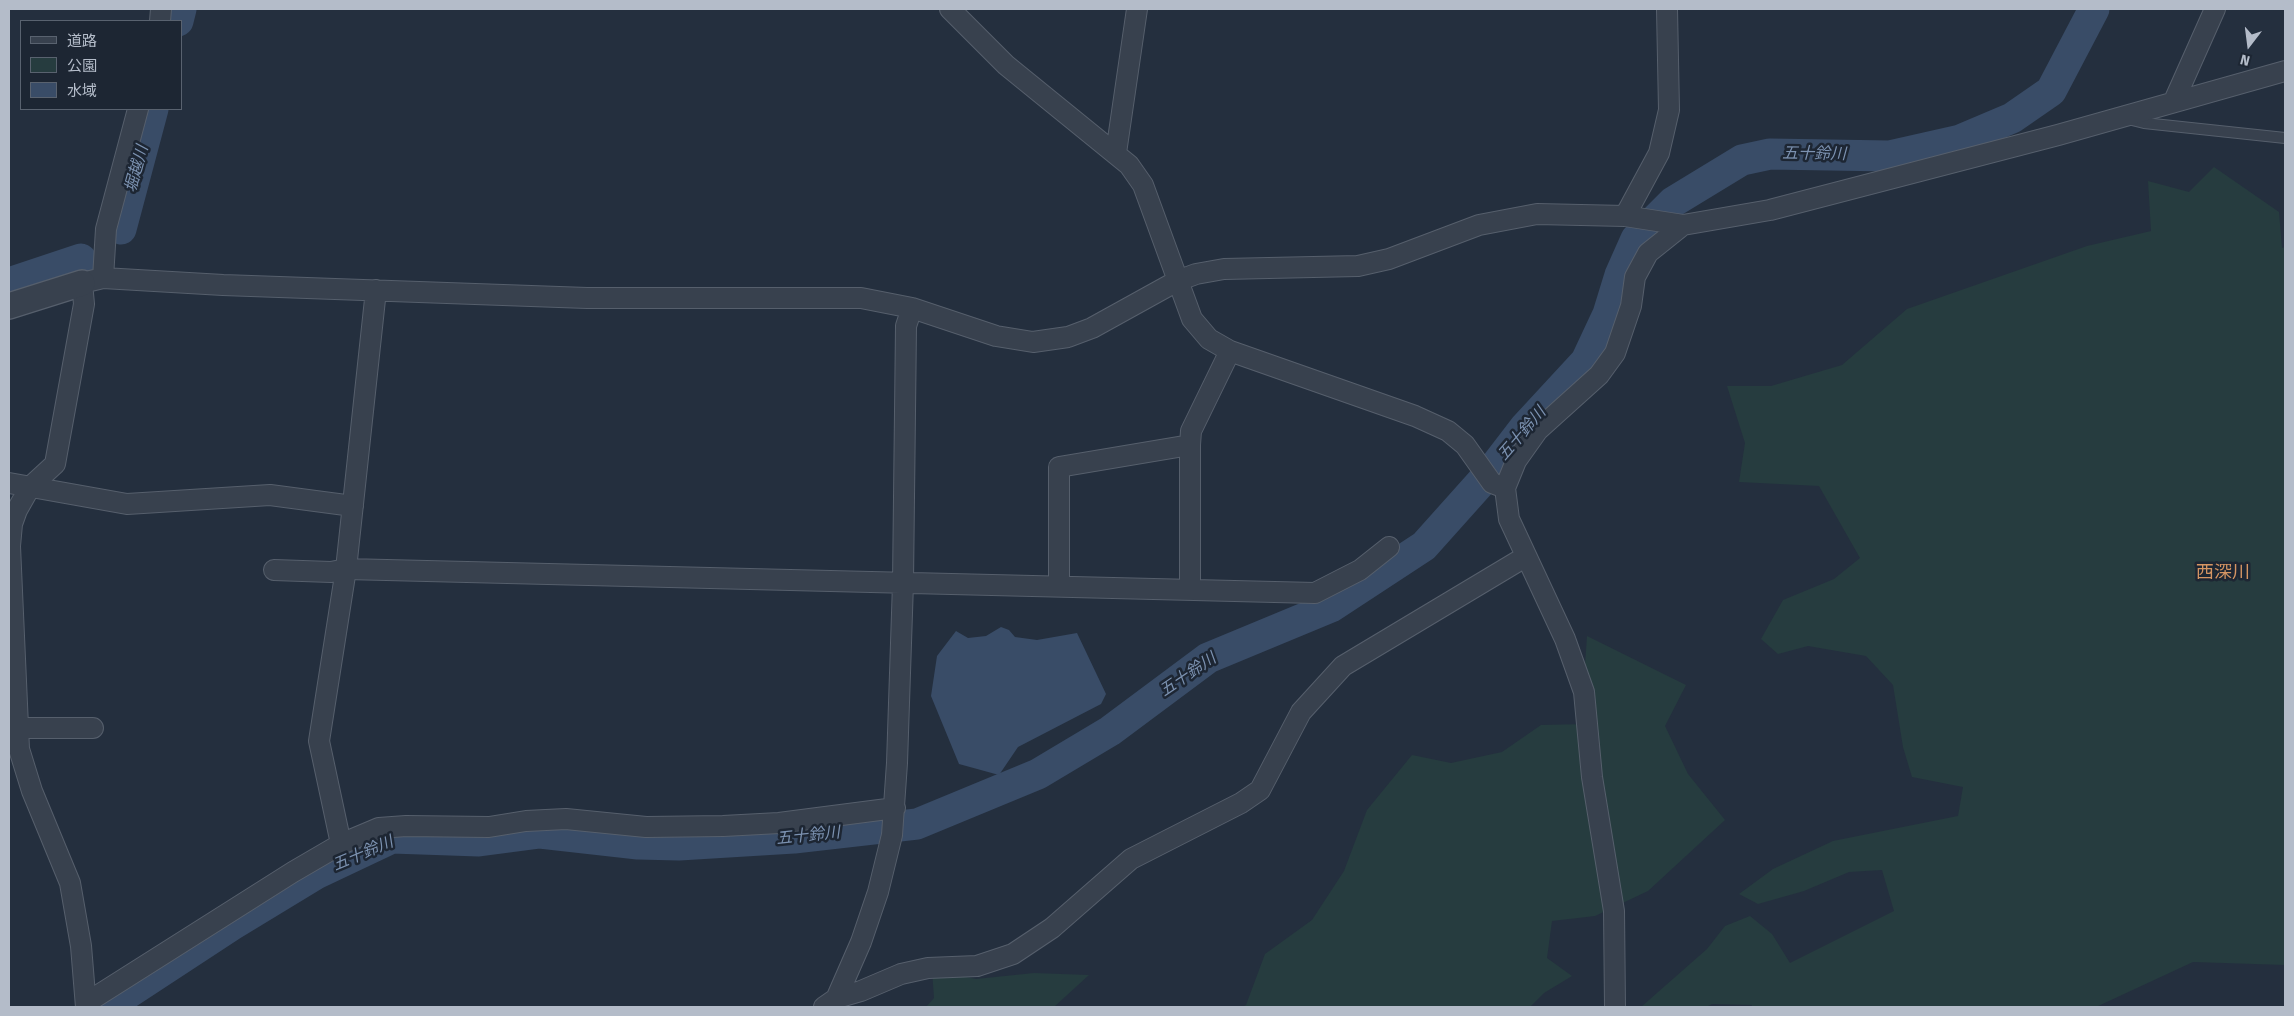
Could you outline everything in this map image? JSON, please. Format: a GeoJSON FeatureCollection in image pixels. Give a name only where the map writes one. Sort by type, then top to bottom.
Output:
{"type":"FeatureCollection","features":[{"type":"Feature","properties":{"kind":"street"},"geometry":{"type":"LineString","coordinates":[[950,9],[1006,65],[1129,165],[1143,185],[1192,319],[1209,339],[1230,350],[1416,416],[1448,431],[1465,445],[1499,485],[1509,519],[1566,639],[1584,692],[1592,777],[1614,911],[1615,1007]]}},
{"type":"Feature","properties":{"kind":"street"},"geometry":{"type":"LineString","coordinates":[[1116,153],[1138,9]]}},
{"type":"Feature","properties":{"kind":"street"},"geometry":{"type":"LineString","coordinates":[[1632,217],[1659,153],[1669,110],[1666,9]]}},
{"type":"Feature","properties":{"kind":"street"},"geometry":{"type":"LineString","coordinates":[[2174,101],[2215,9]]}},
{"type":"Feature","properties":{"kind":"street"},"geometry":{"type":"LineString","coordinates":[[9,306],[92,280],[578,298],[861,298],[912,308],[996,336],[1033,342],[1068,337],[1092,328],[1177,281],[1224,269],[1300,269],[1358,266],[1389,259],[1479,225],[1537,214],[1632,217],[1676,224],[1770,210],[2119,118],[2285,71]]}},
{"type":"Feature","properties":{"kind":"street"},"geometry":{"type":"LineString","coordinates":[[138,110],[84,304],[55,464],[30,487],[12,524],[10,546],[14,741],[70,883],[81,946],[86,1005],[253,896],[341,844],[379,828],[406,826],[489,827],[526,821],[566,819],[646,827],[894,821]]}},
{"type":"Feature","properties":{"kind":"street"},"geometry":{"type":"LineString","coordinates":[[1499,485],[1538,430],[1599,375],[1615,353],[1631,306],[1635,278],[1648,253],[1676,224]]}},
{"type":"Feature","properties":{"kind":"street"},"geometry":{"type":"LineString","coordinates":[[341,844],[319,741],[346,569],[376,290]]}},
{"type":"Feature","properties":{"kind":"street"},"geometry":{"type":"LineString","coordinates":[[831,1004],[867,925],[894,821],[903,583],[906,326],[912,308]]}},
{"type":"Feature","properties":{"kind":"street"},"geometry":{"type":"LineString","coordinates":[[1190,589],[1191,431],[1230,350]]}},
{"type":"Feature","properties":{"kind":"street"},"geometry":{"type":"LineString","coordinates":[[1059,586],[1059,467],[1190,445]]}},
{"type":"Feature","properties":{"kind":"street"},"geometry":{"type":"LineString","coordinates":[[9,483],[127,504],[270,495],[353,506]]}},
{"type":"Feature","properties":{"kind":"street"},"geometry":{"type":"LineString","coordinates":[[274,570],[330,572],[346,569],[1315,593],[1360,570],[1389,547]]}},
{"type":"Feature","properties":{"kind":"street"},"geometry":{"type":"LineString","coordinates":[[831,1004],[901,974],[928,968],[977,966],[1013,954],[1052,928],[1131,859],[1241,803],[1260,790],[1301,712],[1343,666],[1526,558]]}},
{"type":"Feature","properties":{"kind":"street"},"geometry":{"type":"LineString","coordinates":[[14,741],[94,728]]}},
{"type":"Feature","properties":{"kind":"lane"},"geometry":{"type":"LineString","coordinates":[[2119,118],[2144,123],[2285,138]]}},
{"type":"Feature","properties":{"kind":"green space"},"geometry":{"type":"Polygon","coordinates":[[[2214,167],[2279,212],[2282,248],[2285,247],[2285,965],[2193,962],[2096,1007],[1751,1007],[1752,1005],[1712,1004],[1706,1007],[1641,1007],[1707,949],[1725,926],[1750,916],[1772,934],[1790,963],[1894,911],[1882,870],[1849,872],[1804,891],[1758,904],[1739,894],[1773,869],[1833,841],[1958,816],[1963,787],[1912,777],[1903,747],[1893,685],[1866,656],[1808,646],[1778,654],[1761,639],[1783,600],[1834,579],[1860,558],[1819,486],[1739,482],[1745,443],[1727,386],[1771,386],[1842,365],[1907,309],[2087,246],[2151,231],[2148,181],[2189,192],[2214,167]]]}},
{"type":"Feature","properties":{"kind":"green space"},"geometry":{"type":"Polygon","coordinates":[[[1587,636],[1686,685],[1665,726],[1688,774],[1725,820],[1648,891],[1595,916],[1552,921],[1547,958],[1572,976],[1544,993],[1530,1007],[1242,1007],[1246,1005],[1265,954],[1312,920],[1344,871],[1367,810],[1412,755],[1451,763],[1502,752],[1541,725],[1587,724],[1584,680],[1587,636]]]}},
{"type":"Feature","properties":{"kind":"green space"},"geometry":{"type":"Polygon","coordinates":[[[932,970],[976,979],[1034,973],[1089,975],[1054,1007],[926,1007],[934,998],[932,970]]]}},
{"type":"Feature","properties":{"kind":"water"},"geometry":{"type":"Polygon","coordinates":[[[1001,627],[1009,630],[1015,637],[1037,640],[1077,633],[1106,694],[1101,704],[1018,747],[999,775],[959,764],[931,696],[937,656],[956,631],[968,638],[986,636],[1001,627]]]}},
{"type":"Feature","properties":{"kind":"waterway","name":"堀越川"},"geometry":{"type":"LineString","coordinates":[[178,20],[181,9]]}},
{"type":"Feature","properties":{"kind":"waterway","name":"五十鈴川"},"geometry":{"type":"LineString","coordinates":[[107,1007],[232,925],[316,874],[392,838],[479,841],[540,833],[638,844],[679,845],[794,838],[917,824],[1038,774],[1110,731],[1208,658],[1331,607],[1424,546],[1492,470],[1525,427],[1586,361],[1608,314],[1620,275],[1636,239],[1673,202],[1742,160],[1770,154],[1889,156],[1960,140],[2012,118],[2051,91],[2094,9]]}},
{"type":"Feature","properties":{"kind":"waterway","name":"堀越川"},"geometry":{"type":"LineString","coordinates":[[121,229],[153,110]]}},
{"type":"Feature","properties":{"kind":"waterway","name":"堀越川"},"geometry":{"type":"LineString","coordinates":[[9,283],[81,259]]}},
{"type":"Feature","properties":{"kind":"district","name":"西深川"},"geometry":{"type":"Point","coordinates":[2223,573]}}]}
